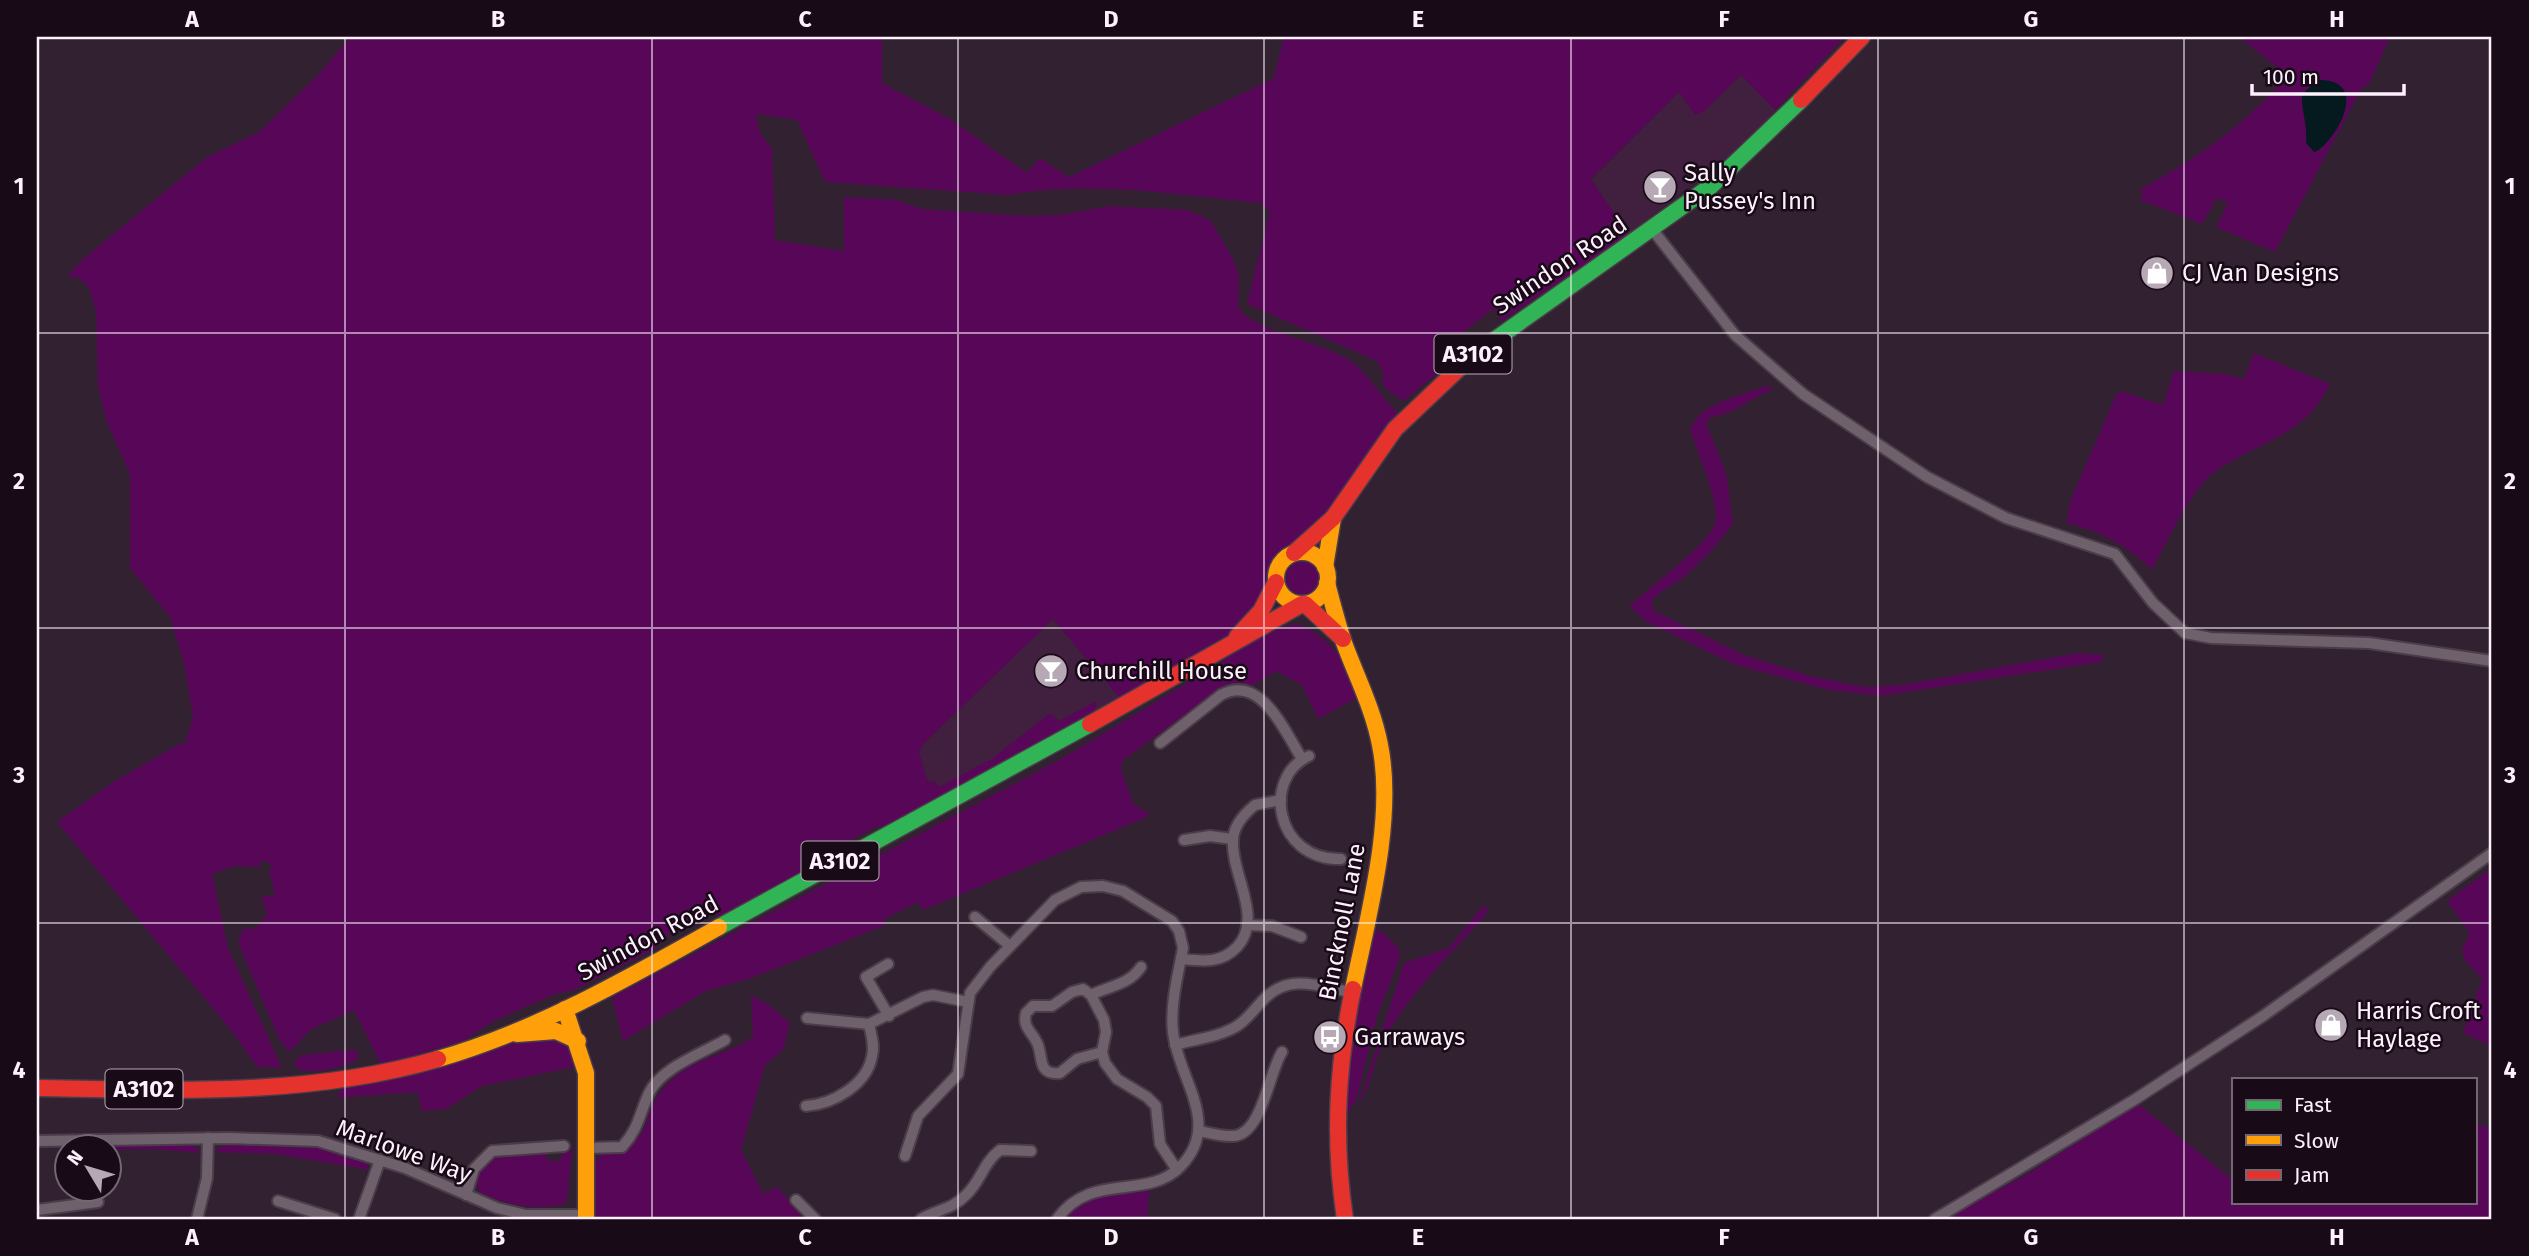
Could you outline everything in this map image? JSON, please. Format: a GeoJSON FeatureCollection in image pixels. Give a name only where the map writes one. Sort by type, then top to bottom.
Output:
{"type":"FeatureCollection","features":[{"type":"Feature","properties":{"kind":"main road","name":"Swindon Road"},"geometry":{"type":"LineString","coordinates":[[1294,554],[1333,518],[1395,429],[1451,373],[1500,333],[1652,229],[1739,162],[1862,37]]}},
{"type":"Feature","properties":{"kind":"main road","name":"Swindon Road"},"geometry":{"type":"LineString","coordinates":[[1325,567],[1333,518]]}},
{"type":"Feature","properties":{"kind":"main road"},"geometry":{"type":"LineString","coordinates":[[1294,554],[1314,556],[1325,567],[1327,583],[1321,596],[1303,604],[1283,596],[1276,582],[1279,566],[1294,554]]}},
{"type":"Feature","properties":{"kind":"main road","name":"Swindon Road"},"geometry":{"type":"LineString","coordinates":[[1226,646],[1261,611],[1276,582]]}},
{"type":"Feature","properties":{"kind":"main road","name":"Bincknoll Lane"},"geometry":{"type":"LineString","coordinates":[[1327,583],[1343,639],[1371,705],[1381,748],[1384,786],[1378,867],[1350,992],[1336,1104],[1339,1178],[1345,1219]]}},
{"type":"Feature","properties":{"kind":"main road","name":"Swindon Road"},"geometry":{"type":"LineString","coordinates":[[37,1088],[294,1087],[405,1068],[503,1036],[565,1009],[1034,756],[1226,646],[1278,621],[1303,604]]}},
{"type":"Feature","properties":{"kind":"main road","name":"Bincknoll Lane"},"geometry":{"type":"LineString","coordinates":[[1303,604],[1343,639]]}},
{"type":"Feature","properties":{"kind":"main road"},"geometry":{"type":"LineString","coordinates":[[565,1009],[578,1041],[586,1073],[586,1217]]}},
{"type":"Feature","properties":{"kind":"main road"},"geometry":{"type":"LineString","coordinates":[[503,1036],[554,1030],[578,1041]]}},
{"type":"Feature","properties":{"kind":"street"},"geometry":{"type":"LineString","coordinates":[[1652,229],[1745,346],[1803,394],[1927,477],[2006,519],[2115,554],[2153,603],[2185,633],[2211,638],[2370,643],[2492,662]]}},
{"type":"Feature","properties":{"kind":"street"},"geometry":{"type":"LineString","coordinates":[[1160,743],[1221,695],[1241,690],[1262,699],[1306,757],[1291,772],[1281,800],[1282,820],[1295,843],[1317,858],[1341,859]]}},
{"type":"Feature","properties":{"kind":"street"},"geometry":{"type":"LineString","coordinates":[[1181,959],[1209,961],[1222,957],[1240,943],[1247,925],[1232,839],[1243,817],[1255,805],[1271,799],[1281,800]]}},
{"type":"Feature","properties":{"kind":"street"},"geometry":{"type":"LineString","coordinates":[[1184,840],[1210,836],[1232,839]]}},
{"type":"Feature","properties":{"kind":"street"},"geometry":{"type":"LineString","coordinates":[[1935,1219],[2134,1100],[2263,1016],[2492,853]]}},
{"type":"Feature","properties":{"kind":"street"},"geometry":{"type":"LineString","coordinates":[[905,1156],[918,1116],[958,1074],[968,1002],[976,984],[1010,946],[1064,894],[1081,887],[1104,886],[1123,891],[1172,921],[1181,936],[1181,959],[1172,1020],[1175,1045],[1196,1102],[1199,1131],[1192,1152],[1177,1170],[1150,1183],[1111,1187],[1088,1194],[1068,1206],[1057,1219]]}},
{"type":"Feature","properties":{"kind":"street"},"geometry":{"type":"LineString","coordinates":[[975,917],[1010,946]]}},
{"type":"Feature","properties":{"kind":"street"},"geometry":{"type":"LineString","coordinates":[[1247,925],[1272,926],[1301,937]]}},
{"type":"Feature","properties":{"kind":"street"},"geometry":{"type":"LineString","coordinates":[[888,964],[866,977],[889,1016]]}},
{"type":"Feature","properties":{"kind":"street"},"geometry":{"type":"LineString","coordinates":[[1091,995],[1114,984],[1127,982],[1141,967]]}},
{"type":"Feature","properties":{"kind":"street"},"geometry":{"type":"LineString","coordinates":[[1175,1045],[1221,1033],[1240,1024],[1270,993],[1285,984],[1304,982],[1350,992]]}},
{"type":"Feature","properties":{"kind":"street"},"geometry":{"type":"LineString","coordinates":[[1102,1052],[1083,1057],[1060,1073],[1052,1073],[1041,1064],[1038,1045],[1025,1021],[1027,1013],[1033,1006],[1057,1005],[1067,995],[1083,989],[1091,995],[1106,1026],[1102,1052],[1105,1063],[1117,1079],[1156,1106],[1160,1144],[1177,1170]]}},
{"type":"Feature","properties":{"kind":"street"},"geometry":{"type":"LineString","coordinates":[[807,1018],[869,1024],[923,997],[933,995],[968,1002]]}},
{"type":"Feature","properties":{"kind":"street"},"geometry":{"type":"LineString","coordinates":[[806,1105],[832,1099],[866,1073],[873,1055],[869,1024]]}},
{"type":"Feature","properties":{"kind":"street"},"geometry":{"type":"LineString","coordinates":[[587,1148],[622,1147],[639,1125],[650,1093],[657,1082],[667,1072],[725,1040]]}},
{"type":"Feature","properties":{"kind":"street"},"geometry":{"type":"LineString","coordinates":[[1199,1131],[1233,1136],[1248,1130],[1259,1113],[1282,1052]]}},
{"type":"Feature","properties":{"kind":"street"},"geometry":{"type":"LineString","coordinates":[[197,1219],[207,1178],[208,1138]]}},
{"type":"Feature","properties":{"kind":"street","name":"Marlowe Way"},"geometry":{"type":"LineString","coordinates":[[37,1141],[208,1138],[318,1141],[380,1160],[497,1208],[526,1214],[586,1217]]}},
{"type":"Feature","properties":{"kind":"street"},"geometry":{"type":"LineString","coordinates":[[466,1195],[474,1169],[492,1151],[558,1150]]}},
{"type":"Feature","properties":{"kind":"street"},"geometry":{"type":"LineString","coordinates":[[921,1219],[962,1199],[974,1186],[986,1162],[1000,1150],[1031,1151]]}},
{"type":"Feature","properties":{"kind":"street"},"geometry":{"type":"LineString","coordinates":[[359,1219],[380,1160]]}},
{"type":"Feature","properties":{"kind":"street"},"geometry":{"type":"LineString","coordinates":[[278,1200],[335,1219]]}},
{"type":"Feature","properties":{"kind":"street"},"geometry":{"type":"LineString","coordinates":[[796,1200],[815,1219]]}},
{"type":"Feature","properties":{"kind":"street"},"geometry":{"type":"LineString","coordinates":[[37,1210],[83,1204]]}},
{"type":"Feature","properties":{"kind":"shaded area"},"geometry":{"type":"Polygon","coordinates":[[[350,37],[882,37],[882,83],[950,119],[1027,173],[1040,158],[1069,177],[1274,78],[1284,37],[1845,37],[1775,110],[1741,75],[1704,111],[1695,115],[1679,92],[1591,179],[1628,234],[1502,321],[1494,308],[1455,339],[1467,348],[1404,401],[1386,389],[1382,382],[1384,375],[1377,361],[1247,304],[1270,211],[1260,203],[1134,190],[1071,189],[1008,195],[825,182],[797,120],[756,114],[760,133],[772,149],[775,240],[844,251],[844,197],[896,200],[922,209],[1026,216],[1060,215],[1109,206],[1188,210],[1211,221],[1233,259],[1239,276],[1238,306],[1243,314],[1266,327],[1332,351],[1352,362],[1366,375],[1397,415],[1318,527],[1275,557],[1259,601],[1240,626],[1229,634],[1120,698],[1053,619],[924,743],[919,752],[928,783],[934,780],[939,787],[993,758],[1050,713],[1059,721],[1096,701],[1096,707],[1088,717],[896,823],[876,827],[831,850],[814,867],[720,917],[712,909],[682,922],[651,951],[574,990],[553,995],[494,1021],[463,1041],[381,1065],[354,1010],[310,1030],[292,1050],[287,1050],[279,1039],[239,945],[244,928],[255,929],[267,914],[261,897],[275,895],[269,871],[272,865],[261,860],[260,867],[234,866],[212,874],[228,948],[282,1068],[257,1067],[231,1030],[57,822],[113,782],[181,743],[185,744],[193,717],[184,663],[170,617],[130,568],[130,474],[107,423],[98,387],[96,312],[89,288],[79,278],[67,276],[83,259],[207,157],[259,132],[318,75],[350,37]]]}},
{"type":"Feature","properties":{"kind":"shaded area"},"geometry":{"type":"Polygon","coordinates":[[[2239,37],[2390,37],[2369,84],[2361,89],[2275,252],[2216,227],[2228,203],[2217,198],[2202,224],[2140,200],[2143,191],[2139,190],[2219,140],[2272,93],[2287,75],[2239,37]],[[2341,120],[2308,123],[2309,149],[2321,150],[2341,120]]]}},
{"type":"Feature","properties":{"kind":"shaded area"},"geometry":{"type":"Polygon","coordinates":[[[1741,74],[1775,110],[1773,115],[1732,154],[1628,234],[1591,180],[1679,92],[1695,115],[1704,111],[1741,74]]]}},
{"type":"Feature","properties":{"kind":"shaded area"},"geometry":{"type":"Polygon","coordinates":[[[2318,80],[2335,83],[2344,90],[2346,102],[2338,128],[2321,148],[2314,152],[2306,143],[2302,94],[2318,80]]]}},
{"type":"Feature","properties":{"kind":"shaded area"},"geometry":{"type":"Polygon","coordinates":[[[2254,353],[2330,384],[2319,403],[2292,428],[2228,463],[2204,482],[2179,519],[2152,570],[2113,540],[2067,523],[2070,501],[2116,395],[2121,391],[2163,405],[2174,371],[2225,374],[2244,379],[2254,353]]]}},
{"type":"Feature","properties":{"kind":"shaded area"},"geometry":{"type":"Polygon","coordinates":[[[1766,386],[1774,388],[1728,413],[1710,418],[1706,423],[1726,473],[1733,523],[1696,566],[1654,598],[1651,602],[1654,611],[1744,655],[1811,676],[1864,687],[1901,685],[2078,653],[2105,655],[2101,662],[1881,696],[1828,690],[1735,665],[1645,621],[1630,606],[1690,554],[1715,523],[1711,490],[1690,429],[1695,420],[1712,406],[1766,386]]]}},
{"type":"Feature","properties":{"kind":"shaded area"},"geometry":{"type":"Polygon","coordinates":[[[1303,561],[1315,566],[1320,578],[1315,590],[1303,595],[1291,590],[1286,578],[1291,566],[1303,561]]]}},
{"type":"Feature","properties":{"kind":"shaded area"},"geometry":{"type":"Polygon","coordinates":[[[1053,619],[1120,698],[939,805],[924,772],[919,752],[924,743],[1053,619]]]}},
{"type":"Feature","properties":{"kind":"shaded area"},"geometry":{"type":"Polygon","coordinates":[[[1295,624],[1317,634],[1336,652],[1351,674],[1358,697],[1318,719],[1302,685],[1276,671],[1248,688],[1241,682],[1225,685],[1122,761],[1121,770],[1134,805],[1149,813],[1145,818],[923,910],[918,902],[884,919],[886,925],[749,979],[706,991],[623,1041],[612,997],[1059,760],[1224,661],[1247,642],[1295,624]]]}},
{"type":"Feature","properties":{"kind":"shaded area"},"geometry":{"type":"Polygon","coordinates":[[[2492,868],[2492,1046],[2463,1033],[2482,979],[2465,960],[2462,949],[2470,933],[2447,901],[2492,868]]]}},
{"type":"Feature","properties":{"kind":"shaded area"},"geometry":{"type":"Polygon","coordinates":[[[1488,906],[1485,916],[1423,985],[1390,1029],[1358,1105],[1404,963],[1449,948],[1482,907],[1488,906]]]}},
{"type":"Feature","properties":{"kind":"shaded area"},"geometry":{"type":"Polygon","coordinates":[[[1380,930],[1398,947],[1400,957],[1377,1016],[1356,1100],[1345,1117],[1345,1070],[1368,939],[1380,930]]]}},
{"type":"Feature","properties":{"kind":"shaded area"},"geometry":{"type":"Polygon","coordinates":[[[751,996],[768,1004],[790,1023],[783,1050],[765,1065],[741,1150],[763,1194],[778,1187],[803,1219],[596,1219],[595,1162],[601,1154],[620,1149],[641,1134],[660,1092],[680,1072],[753,1037],[751,996]]]}},
{"type":"Feature","properties":{"kind":"shaded area"},"geometry":{"type":"Polygon","coordinates":[[[552,1037],[568,1043],[574,1067],[482,1086],[446,1109],[422,1111],[418,1092],[337,1098],[343,1087],[353,1083],[419,1074],[510,1043],[552,1037]]]}},
{"type":"Feature","properties":{"kind":"shaded area"},"geometry":{"type":"Polygon","coordinates":[[[357,1050],[358,1059],[328,1070],[305,1071],[298,1069],[294,1062],[302,1055],[357,1050]]]}},
{"type":"Feature","properties":{"kind":"shaded area"},"geometry":{"type":"Polygon","coordinates":[[[2138,1104],[2232,1179],[2232,1204],[2476,1204],[2476,1123],[2492,1129],[2492,1219],[1943,1219],[2024,1176],[2138,1104]]]}},
{"type":"Feature","properties":{"kind":"shaded area"},"geometry":{"type":"Polygon","coordinates":[[[189,1143],[202,1153],[122,1150],[122,1145],[189,1143]]]}},
{"type":"Feature","properties":{"kind":"shaded area"},"geometry":{"type":"Polygon","coordinates":[[[226,1144],[318,1148],[364,1159],[370,1170],[275,1154],[214,1152],[226,1144]]]}},
{"type":"Feature","properties":{"kind":"shaded area"},"geometry":{"type":"Polygon","coordinates":[[[572,1149],[567,1201],[564,1204],[522,1206],[481,1194],[476,1180],[477,1170],[484,1163],[508,1155],[545,1152],[548,1161],[560,1161],[563,1152],[572,1149]]]}},
{"type":"Feature","properties":{"kind":"shaded area"},"geometry":{"type":"Polygon","coordinates":[[[1150,1183],[1147,1219],[1057,1219],[1080,1198],[1150,1183]]]}},
{"type":"Feature","properties":{"kind":"traffic: fast"},"geometry":{"type":"LineString","coordinates":[[1472,356],[1711,186],[1801,100]]}},
{"type":"Feature","properties":{"kind":"traffic: fast"},"geometry":{"type":"LineString","coordinates":[[719,927],[1090,724]]}},
{"type":"Feature","properties":{"kind":"traffic: slow"},"geometry":{"type":"LineString","coordinates":[[1325,567],[1333,518]]}},
{"type":"Feature","properties":{"kind":"traffic: slow"},"geometry":{"type":"LineString","coordinates":[[1302,552],[1312,554],[1320,560],[1326,568],[1328,578],[1326,588],[1320,596],[1312,602],[1302,604],[1292,602],[1284,596],[1278,588],[1276,578],[1278,568],[1284,560],[1292,554],[1302,552]]}},
{"type":"Feature","properties":{"kind":"traffic: slow"},"geometry":{"type":"LineString","coordinates":[[1327,583],[1343,640],[1373,718],[1384,774],[1378,867],[1353,989]]}},
{"type":"Feature","properties":{"kind":"traffic: slow"},"geometry":{"type":"LineString","coordinates":[[438,1059],[547,1018],[617,984],[719,927]]}},
{"type":"Feature","properties":{"kind":"traffic: slow"},"geometry":{"type":"LineString","coordinates":[[565,1009],[586,1073],[586,1219]]}},
{"type":"Feature","properties":{"kind":"traffic: slow"},"geometry":{"type":"LineString","coordinates":[[517,1034],[556,1031],[578,1041]]}},
{"type":"Feature","properties":{"kind":"traffic: jam"},"geometry":{"type":"LineString","coordinates":[[1801,100],[1862,37]]}},
{"type":"Feature","properties":{"kind":"traffic: jam"},"geometry":{"type":"LineString","coordinates":[[1294,553],[1333,518],[1395,429],[1472,356]]}},
{"type":"Feature","properties":{"kind":"traffic: jam"},"geometry":{"type":"LineString","coordinates":[[1237,637],[1261,611],[1276,582]]}},
{"type":"Feature","properties":{"kind":"traffic: jam"},"geometry":{"type":"LineString","coordinates":[[1090,724],[1302,604]]}},
{"type":"Feature","properties":{"kind":"traffic: jam"},"geometry":{"type":"LineString","coordinates":[[1305,604],[1343,639]]}},
{"type":"Feature","properties":{"kind":"traffic: jam"},"geometry":{"type":"LineString","coordinates":[[1345,1219],[1339,1161],[1338,1104],[1343,1047],[1353,989]]}},
{"type":"Feature","properties":{"kind":"traffic: jam"},"geometry":{"type":"LineString","coordinates":[[37,1088],[189,1090],[289,1085],[339,1080],[438,1059]]}},
{"type":"Feature","properties":{"kind":"place","name":"Sally Pussey's Inn"},"geometry":{"type":"Point","coordinates":[1660,187]}},
{"type":"Feature","properties":{"kind":"place","name":"CJ Van Designs"},"geometry":{"type":"Point","coordinates":[2157,273]}},
{"type":"Feature","properties":{"kind":"place","name":"Churchill House"},"geometry":{"type":"Point","coordinates":[1051,671]}},
{"type":"Feature","properties":{"kind":"place","name":"Harris Croft Haylage"},"geometry":{"type":"Point","coordinates":[2331,1025]}},
{"type":"Feature","properties":{"kind":"place","name":"Garraways"},"geometry":{"type":"Point","coordinates":[1330,1037]}}]}
